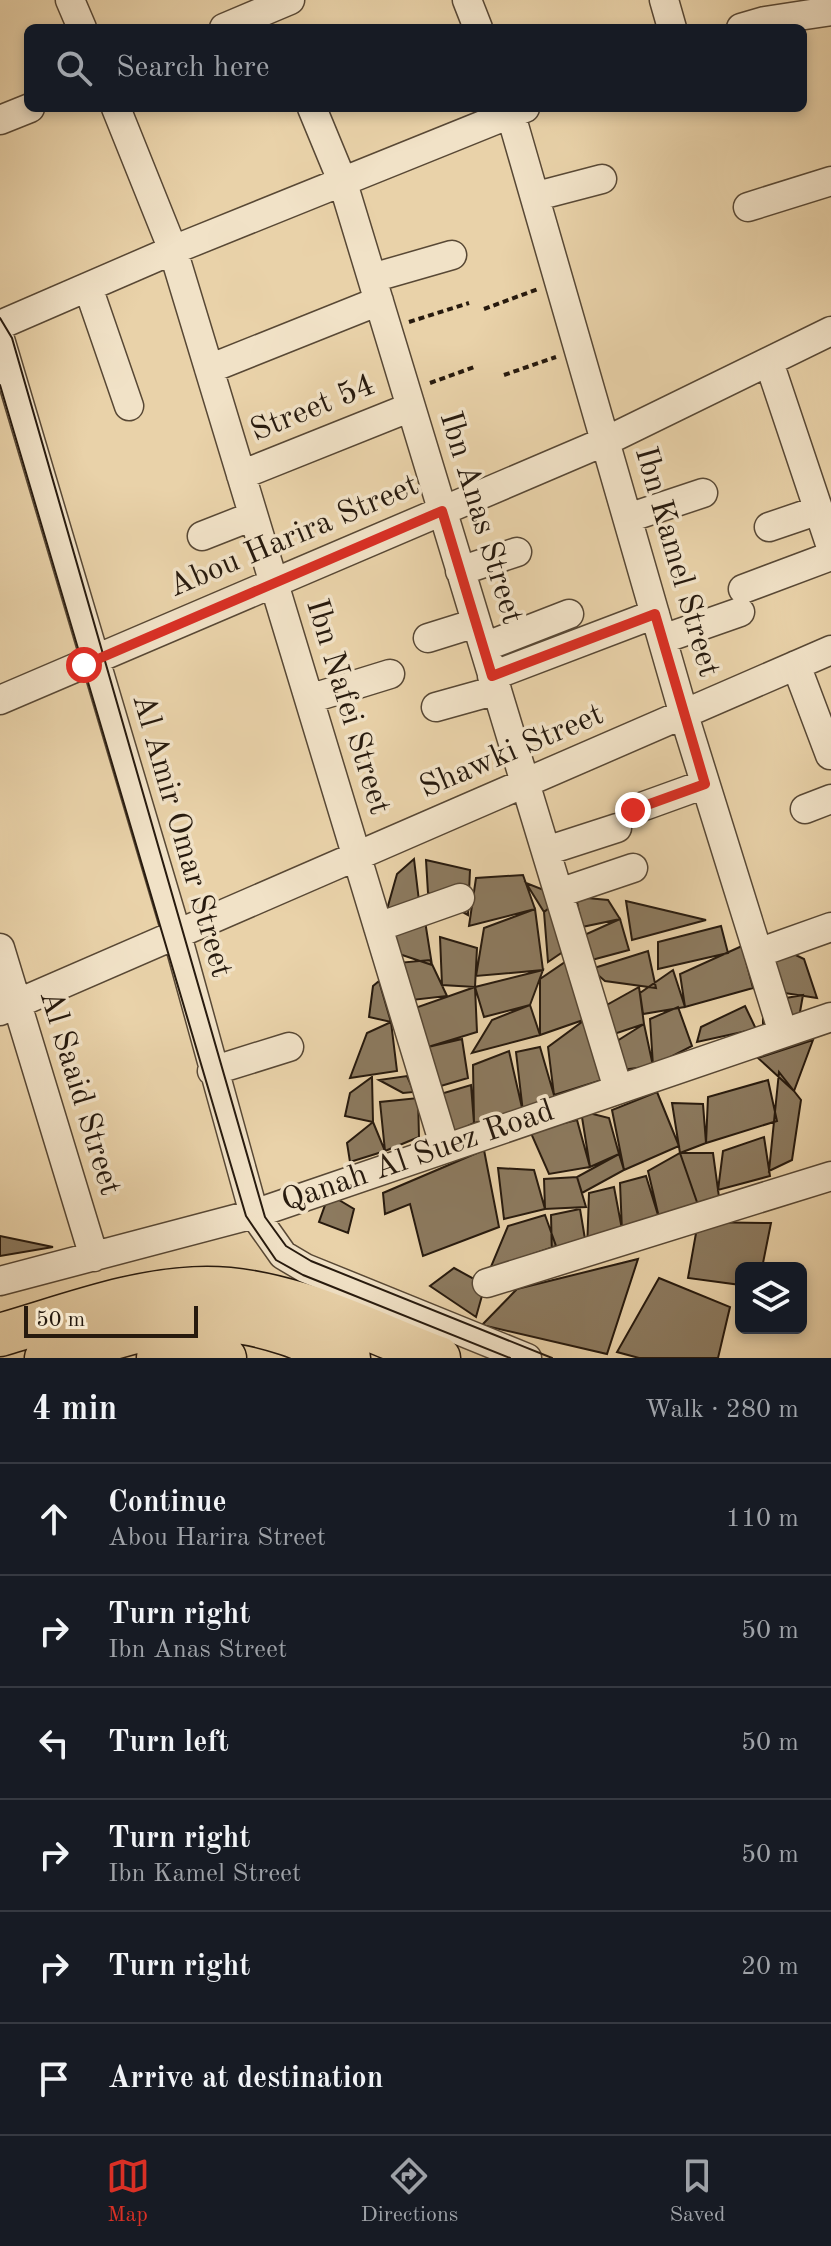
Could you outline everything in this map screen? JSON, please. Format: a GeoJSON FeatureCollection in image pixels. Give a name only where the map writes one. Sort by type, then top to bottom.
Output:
{"type":"FeatureCollection","features":[{"type":"Feature","properties":{"kind":"highway"},"geometry":{"type":"LineString","coordinates":[[0,1335],[169,1292],[207,1288],[258,1293],[349,1358]]}},
{"type":"Feature","properties":{"kind":"highway"},"geometry":{"type":"LineString","coordinates":[[46,1358],[113,1338],[204,1322],[242,1323],[288,1317],[439,1358]]}},
{"type":"Feature","properties":{"kind":"highway"},"geometry":{"type":"LineString","coordinates":[[158,1358],[197,1351],[225,1358]]}},
{"type":"Feature","properties":{"kind":"street"},"geometry":{"type":"LineString","coordinates":[[70,0],[80,24]]}},
{"type":"Feature","properties":{"kind":"street"},"geometry":{"type":"LineString","coordinates":[[467,0],[476,24]]}},
{"type":"Feature","properties":{"kind":"street"},"geometry":{"type":"LineString","coordinates":[[664,0],[671,24]]}},
{"type":"Feature","properties":{"kind":"street"},"geometry":{"type":"LineString","coordinates":[[235,24],[277,9]]}},
{"type":"Feature","properties":{"kind":"street"},"geometry":{"type":"LineString","coordinates":[[755,24],[831,11]]}},
{"type":"Feature","properties":{"kind":"street"},"geometry":{"type":"LineString","coordinates":[[0,120],[24,110]]}},
{"type":"Feature","properties":{"kind":"street","name":"Ibn Nafei Street"},"geometry":{"type":"LineString","coordinates":[[118,112],[173,250],[445,1148]]}},
{"type":"Feature","properties":{"kind":"street","name":"Ibn Anas Street"},"geometry":{"type":"LineString","coordinates":[[314,112],[343,183],[618,1089]]}},
{"type":"Feature","properties":{"kind":"street"},"geometry":{"type":"LineString","coordinates":[[0,325],[173,250],[510,112]]}},
{"type":"Feature","properties":{"kind":"street","name":"Ibn Kamel Street"},"geometry":{"type":"LineString","coordinates":[[516,112],[684,715],[783,1033]]}},
{"type":"Feature","properties":{"kind":"street"},"geometry":{"type":"LineString","coordinates":[[537,196],[602,179]]}},
{"type":"Feature","properties":{"kind":"street"},"geometry":{"type":"LineString","coordinates":[[748,207],[831,181]]}},
{"type":"Feature","properties":{"kind":"street"},"geometry":{"type":"LineString","coordinates":[[209,369],[452,255]]}},
{"type":"Feature","properties":{"kind":"street"},"geometry":{"type":"LineString","coordinates":[[88,287],[129,406]]}},
{"type":"Feature","properties":{"kind":"street","name":"Abou Harira Street"},"geometry":{"type":"LineString","coordinates":[[0,700],[606,441],[831,331]]}},
{"type":"Feature","properties":{"kind":"street","name":"Al Amir Omar Street"},"geometry":{"type":"LineString","coordinates":[[0,339],[177,935],[212,1071],[254,1214],[283,1255],[305,1268],[527,1358]]}},
{"type":"Feature","properties":{"kind":"street"},"geometry":{"type":"LineString","coordinates":[[769,362],[821,498],[831,547]]}},
{"type":"Feature","properties":{"kind":"street","name":"Street 54"},"geometry":{"type":"LineString","coordinates":[[241,475],[408,399]]}},
{"type":"Feature","properties":{"kind":"street"},"geometry":{"type":"LineString","coordinates":[[628,518],[703,493]]}},
{"type":"Feature","properties":{"kind":"street"},"geometry":{"type":"LineString","coordinates":[[769,527],[821,498]]}},
{"type":"Feature","properties":{"kind":"street"},"geometry":{"type":"LineString","coordinates":[[202,536],[253,516]]}},
{"type":"Feature","properties":{"kind":"street"},"geometry":{"type":"LineString","coordinates":[[460,571],[517,552]]}},
{"type":"Feature","properties":{"kind":"street"},"geometry":{"type":"LineString","coordinates":[[436,707],[494,683],[742,600],[831,556]]}},
{"type":"Feature","properties":{"kind":"street"},"geometry":{"type":"LineString","coordinates":[[428,638],[480,635],[569,614]]}},
{"type":"Feature","properties":{"kind":"street","name":"Shawki Street"},"geometry":{"type":"LineString","coordinates":[[9,1008],[831,650]]}},
{"type":"Feature","properties":{"kind":"street"},"geometry":{"type":"LineString","coordinates":[[796,665],[830,755]]}},
{"type":"Feature","properties":{"kind":"street"},"geometry":{"type":"LineString","coordinates":[[309,699],[390,674]]}},
{"type":"Feature","properties":{"kind":"street"},"geometry":{"type":"LineString","coordinates":[[546,851],[705,784]]}},
{"type":"Feature","properties":{"kind":"street"},"geometry":{"type":"LineString","coordinates":[[559,893],[633,868]]}},
{"type":"Feature","properties":{"kind":"street"},"geometry":{"type":"LineString","coordinates":[[378,927],[460,898]]}},
{"type":"Feature","properties":{"kind":"street"},"geometry":{"type":"LineString","coordinates":[[758,953],[831,927]]}},
{"type":"Feature","properties":{"kind":"street","name":"Al Saaid Street"},"geometry":{"type":"LineString","coordinates":[[0,948],[9,1008],[94,1257]]}},
{"type":"Feature","properties":{"kind":"street","name":"Qanah Al Suez Road"},"geometry":{"type":"LineString","coordinates":[[0,1281],[254,1214],[831,1017]]}},
{"type":"Feature","properties":{"kind":"street"},"geometry":{"type":"LineString","coordinates":[[212,1071],[289,1047]]}},
{"type":"Feature","properties":{"kind":"street"},"geometry":{"type":"LineString","coordinates":[[487,1283],[831,1176]]}},
{"type":"Feature","properties":{"kind":"path"},"geometry":{"type":"LineString","coordinates":[[484,309],[562,280]]}},
{"type":"Feature","properties":{"kind":"path"},"geometry":{"type":"LineString","coordinates":[[388,329],[469,303]]}},
{"type":"Feature","properties":{"kind":"path"},"geometry":{"type":"LineString","coordinates":[[504,375],[581,348]]}},
{"type":"Feature","properties":{"kind":"path"},"geometry":{"type":"LineString","coordinates":[[408,399],[477,366]]}},
{"type":"Feature","properties":{"kind":"building"},"geometry":{"type":"Polygon","coordinates":[[[414,859],[419,901],[386,913],[397,874],[414,859]]]}},
{"type":"Feature","properties":{"kind":"building"},"geometry":{"type":"Polygon","coordinates":[[[426,860],[470,870],[468,915],[428,893],[426,860]]]}},
{"type":"Feature","properties":{"kind":"building"},"geometry":{"type":"Polygon","coordinates":[[[523,875],[535,909],[469,926],[476,878],[523,875]]]}},
{"type":"Feature","properties":{"kind":"building"},"geometry":{"type":"Polygon","coordinates":[[[526,883],[544,890],[554,904],[544,912],[526,883]]]}},
{"type":"Feature","properties":{"kind":"building"},"geometry":{"type":"Polygon","coordinates":[[[576,897],[608,900],[620,919],[582,927],[576,897]]]}},
{"type":"Feature","properties":{"kind":"building"},"geometry":{"type":"Polygon","coordinates":[[[626,901],[706,920],[632,940],[626,901]]]}},
{"type":"Feature","properties":{"kind":"building"},"geometry":{"type":"Polygon","coordinates":[[[554,904],[567,949],[548,962],[544,912],[554,904]]]}},
{"type":"Feature","properties":{"kind":"building"},"geometry":{"type":"Polygon","coordinates":[[[535,909],[543,970],[476,976],[484,928],[535,909]]]}},
{"type":"Feature","properties":{"kind":"building"},"geometry":{"type":"Polygon","coordinates":[[[620,919],[629,950],[588,961],[582,936],[620,919]]]}},
{"type":"Feature","properties":{"kind":"building"},"geometry":{"type":"Polygon","coordinates":[[[425,921],[432,965],[399,954],[393,934],[425,921]]]}},
{"type":"Feature","properties":{"kind":"building"},"geometry":{"type":"Polygon","coordinates":[[[721,926],[728,953],[658,969],[658,942],[721,926]]]}},
{"type":"Feature","properties":{"kind":"building"},"geometry":{"type":"Polygon","coordinates":[[[739,928],[804,959],[817,998],[753,988],[739,928]]]}},
{"type":"Feature","properties":{"kind":"building"},"geometry":{"type":"Polygon","coordinates":[[[440,937],[477,948],[475,987],[442,985],[440,937]]]}},
{"type":"Feature","properties":{"kind":"building"},"geometry":{"type":"Polygon","coordinates":[[[742,946],[753,988],[685,1007],[680,974],[742,946]]]}},
{"type":"Feature","properties":{"kind":"building"},"geometry":{"type":"Polygon","coordinates":[[[648,951],[656,988],[605,981],[591,969],[648,951]]]}},
{"type":"Feature","properties":{"kind":"building"},"geometry":{"type":"Polygon","coordinates":[[[571,958],[586,1019],[540,1035],[540,979],[571,958]]]}},
{"type":"Feature","properties":{"kind":"building"},"geometry":{"type":"Polygon","coordinates":[[[430,960],[447,996],[412,1000],[397,963],[430,960]]]}},
{"type":"Feature","properties":{"kind":"building"},"geometry":{"type":"Polygon","coordinates":[[[543,970],[530,1005],[484,1017],[475,987],[543,970]]]}},
{"type":"Feature","properties":{"kind":"building"},"geometry":{"type":"Polygon","coordinates":[[[673,970],[685,1007],[643,1014],[640,993],[673,970]]]}},
{"type":"Feature","properties":{"kind":"building"},"geometry":{"type":"Polygon","coordinates":[[[379,981],[391,1022],[369,1017],[373,986],[379,981]]]}},
{"type":"Feature","properties":{"kind":"building"},"geometry":{"type":"Polygon","coordinates":[[[475,987],[477,1032],[428,1047],[415,1008],[475,987]]]}},
{"type":"Feature","properties":{"kind":"building"},"geometry":{"type":"Polygon","coordinates":[[[639,987],[644,1024],[611,1035],[605,1006],[639,987]]]}},
{"type":"Feature","properties":{"kind":"building"},"geometry":{"type":"Polygon","coordinates":[[[803,995],[795,1040],[763,1029],[763,1002],[803,995]]]}},
{"type":"Feature","properties":{"kind":"building"},"geometry":{"type":"Polygon","coordinates":[[[530,1005],[540,1035],[472,1053],[492,1020],[530,1005]]]}},
{"type":"Feature","properties":{"kind":"building"},"geometry":{"type":"Polygon","coordinates":[[[745,1006],[756,1029],[697,1042],[701,1027],[745,1006]]]}},
{"type":"Feature","properties":{"kind":"building"},"geometry":{"type":"Polygon","coordinates":[[[678,1007],[692,1046],[653,1066],[650,1019],[678,1007]]]}},
{"type":"Feature","properties":{"kind":"building"},"geometry":{"type":"Polygon","coordinates":[[[586,1019],[602,1080],[554,1095],[548,1047],[586,1019]]]}},
{"type":"Feature","properties":{"kind":"building"},"geometry":{"type":"Polygon","coordinates":[[[391,1022],[397,1071],[350,1078],[367,1033],[391,1022]]]}},
{"type":"Feature","properties":{"kind":"building"},"geometry":{"type":"Polygon","coordinates":[[[644,1024],[653,1066],[613,1071],[606,1048],[644,1024]]]}},
{"type":"Feature","properties":{"kind":"building"},"geometry":{"type":"Polygon","coordinates":[[[462,1039],[468,1078],[434,1088],[428,1047],[462,1039]]]}},
{"type":"Feature","properties":{"kind":"building"},"geometry":{"type":"Polygon","coordinates":[[[813,1040],[794,1091],[758,1058],[813,1040]]]}},
{"type":"Feature","properties":{"kind":"building"},"geometry":{"type":"Polygon","coordinates":[[[540,1047],[556,1102],[523,1112],[516,1052],[540,1047]]]}},
{"type":"Feature","properties":{"kind":"building"},"geometry":{"type":"Polygon","coordinates":[[[509,1051],[523,1112],[474,1123],[473,1065],[509,1051]]]}},
{"type":"Feature","properties":{"kind":"building"},"geometry":{"type":"Polygon","coordinates":[[[779,1072],[801,1100],[792,1160],[769,1171],[779,1072]]]}},
{"type":"Feature","properties":{"kind":"building"},"geometry":{"type":"Polygon","coordinates":[[[407,1076],[414,1092],[403,1093],[379,1080],[407,1076]]]}},
{"type":"Feature","properties":{"kind":"building"},"geometry":{"type":"Polygon","coordinates":[[[372,1077],[373,1122],[345,1116],[350,1093],[372,1077]]]}},
{"type":"Feature","properties":{"kind":"building"},"geometry":{"type":"Polygon","coordinates":[[[768,1080],[777,1121],[706,1143],[708,1097],[768,1080]]]}},
{"type":"Feature","properties":{"kind":"building"},"geometry":{"type":"Polygon","coordinates":[[[471,1085],[474,1123],[427,1146],[437,1095],[471,1085]]]}},
{"type":"Feature","properties":{"kind":"building"},"geometry":{"type":"Polygon","coordinates":[[[657,1092],[679,1146],[624,1170],[612,1110],[657,1092]]]}},
{"type":"Feature","properties":{"kind":"building"},"geometry":{"type":"Polygon","coordinates":[[[418,1098],[419,1137],[385,1151],[380,1102],[418,1098]]]}},
{"type":"Feature","properties":{"kind":"building"},"geometry":{"type":"Polygon","coordinates":[[[672,1103],[703,1104],[706,1143],[680,1153],[672,1103]]]}},
{"type":"Feature","properties":{"kind":"building"},"geometry":{"type":"Polygon","coordinates":[[[581,1111],[609,1118],[619,1154],[590,1167],[581,1111]]]}},
{"type":"Feature","properties":{"kind":"building"},"geometry":{"type":"Polygon","coordinates":[[[577,1120],[590,1167],[549,1174],[530,1131],[577,1120]]]}},
{"type":"Feature","properties":{"kind":"building"},"geometry":{"type":"Polygon","coordinates":[[[373,1122],[385,1151],[350,1162],[347,1143],[373,1122]]]}},
{"type":"Feature","properties":{"kind":"building"},"geometry":{"type":"Polygon","coordinates":[[[764,1137],[770,1176],[718,1190],[723,1151],[764,1137]]]}},
{"type":"Feature","properties":{"kind":"building"},"geometry":{"type":"Polygon","coordinates":[[[484,1150],[499,1227],[423,1256],[410,1204],[385,1214],[383,1193],[484,1150]]]}},
{"type":"Feature","properties":{"kind":"building"},"geometry":{"type":"Polygon","coordinates":[[[680,1153],[698,1205],[661,1226],[648,1171],[680,1153]]]}},
{"type":"Feature","properties":{"kind":"building"},"geometry":{"type":"Polygon","coordinates":[[[680,1153],[713,1153],[719,1197],[698,1205],[680,1153]]]}},
{"type":"Feature","properties":{"kind":"building"},"geometry":{"type":"Polygon","coordinates":[[[619,1154],[624,1170],[582,1193],[577,1177],[619,1154]]]}},
{"type":"Feature","properties":{"kind":"building"},"geometry":{"type":"Polygon","coordinates":[[[498,1168],[534,1170],[545,1209],[504,1219],[498,1168]]]}},
{"type":"Feature","properties":{"kind":"building"},"geometry":{"type":"Polygon","coordinates":[[[646,1176],[658,1215],[622,1231],[620,1183],[646,1176]]]}},
{"type":"Feature","properties":{"kind":"building"},"geometry":{"type":"Polygon","coordinates":[[[577,1177],[586,1207],[545,1209],[544,1179],[577,1177]]]}},
{"type":"Feature","properties":{"kind":"building"},"geometry":{"type":"Polygon","coordinates":[[[614,1187],[624,1240],[587,1251],[589,1193],[614,1187]]]}},
{"type":"Feature","properties":{"kind":"building"},"geometry":{"type":"Polygon","coordinates":[[[329,1194],[354,1209],[348,1233],[319,1222],[329,1194]]]}},
{"type":"Feature","properties":{"kind":"building"},"geometry":{"type":"Polygon","coordinates":[[[580,1209],[587,1251],[552,1257],[551,1215],[580,1209]]]}},
{"type":"Feature","properties":{"kind":"building"},"geometry":{"type":"Polygon","coordinates":[[[545,1215],[556,1246],[490,1269],[508,1226],[545,1215]]]}},
{"type":"Feature","properties":{"kind":"building"},"geometry":{"type":"Polygon","coordinates":[[[698,1222],[771,1223],[763,1262],[735,1262],[735,1284],[688,1278],[698,1222]]]}},
{"type":"Feature","properties":{"kind":"building"},"geometry":{"type":"Polygon","coordinates":[[[0,1236],[53,1247],[0,1256],[0,1236]]]}},
{"type":"Feature","properties":{"kind":"building"},"geometry":{"type":"Polygon","coordinates":[[[638,1259],[607,1354],[482,1325],[517,1289],[638,1259]]]}},
{"type":"Feature","properties":{"kind":"building"},"geometry":{"type":"Polygon","coordinates":[[[454,1268],[485,1285],[476,1317],[430,1286],[454,1268]]]}},
{"type":"Feature","properties":{"kind":"building"},"geometry":{"type":"Polygon","coordinates":[[[659,1278],[730,1307],[718,1358],[639,1358],[617,1352],[659,1278]]]}},
{"type":"Feature","properties":{"kind":"tram line"},"geometry":{"type":"LineString","coordinates":[[0,318],[12,338],[265,1217],[286,1246],[311,1261],[552,1358]]}},
{"type":"Feature","properties":{"kind":"tram line"},"geometry":{"type":"LineString","coordinates":[[0,385],[246,1216],[276,1260],[303,1275],[510,1358]]}},
{"type":"Feature","properties":{"kind":"route"},"geometry":{"type":"LineString","coordinates":[[84,665],[442,511],[492,676],[655,614],[705,784],[633,810]]}}]}
